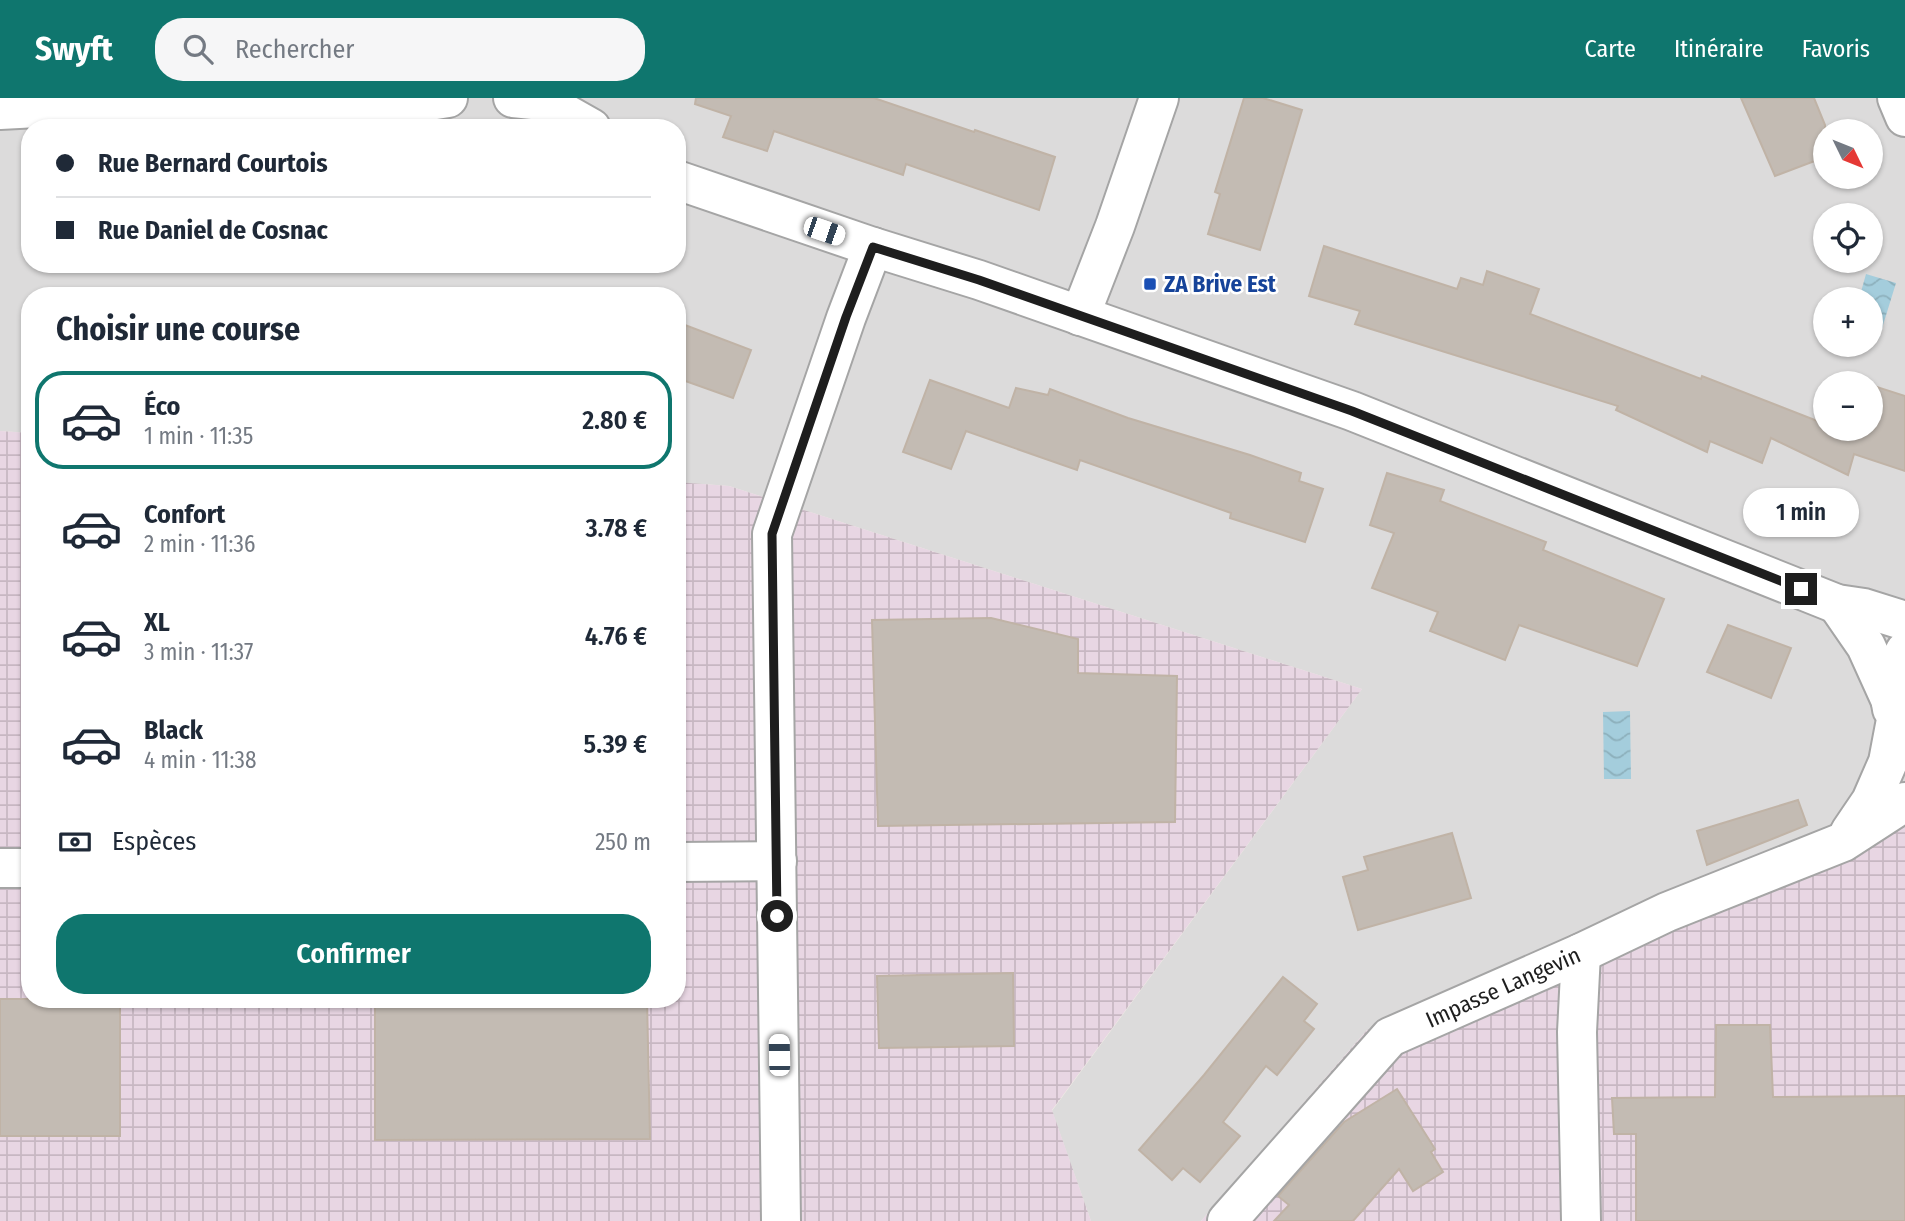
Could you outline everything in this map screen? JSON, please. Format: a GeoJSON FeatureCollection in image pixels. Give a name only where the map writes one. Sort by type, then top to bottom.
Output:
{"type":"FeatureCollection","features":[{"type":"Feature","properties":{"kind":"street"},"geometry":{"type":"LineString","coordinates":[[334,112],[368,100],[417,103],[449,98]]}},
{"type":"Feature","properties":{"kind":"street"},"geometry":{"type":"LineString","coordinates":[[511,119],[513,98],[543,101],[575,119]]}},
{"type":"Feature","properties":{"kind":"street"},"geometry":{"type":"LineString","coordinates":[[581,98],[595,119]]}},
{"type":"Feature","properties":{"kind":"street"},"geometry":{"type":"LineString","coordinates":[[1080,316],[1115,226],[1159,98]]}},
{"type":"Feature","properties":{"kind":"street"},"geometry":{"type":"LineString","coordinates":[[1897,98],[1905,117]]}},
{"type":"Feature","properties":{"kind":"street"},"geometry":{"type":"LineString","coordinates":[[0,110],[176,105],[334,112],[350,119]]}},
{"type":"Feature","properties":{"kind":"street"},"geometry":{"type":"LineString","coordinates":[[686,183],[961,274],[1352,411],[1838,604],[1864,608],[1905,621]]}},
{"type":"Feature","properties":{"kind":"street"},"geometry":{"type":"LineString","coordinates":[[781,1221],[772,534],[846,317],[873,247]]}},
{"type":"Feature","properties":{"kind":"street"},"geometry":{"type":"LineString","coordinates":[[1838,604],[1866,646],[1897,722]]}},
{"type":"Feature","properties":{"kind":"street"},"geometry":{"type":"LineString","coordinates":[[1843,842],[1871,801],[1888,762],[1897,722],[1894,673],[1905,651]]}},
{"type":"Feature","properties":{"kind":"street","name":"Impasse Langevin"},"geometry":{"type":"LineString","coordinates":[[1227,1221],[1390,1037],[1667,912],[1843,842],[1905,802]]}},
{"type":"Feature","properties":{"kind":"street"},"geometry":{"type":"LineString","coordinates":[[686,862],[776,861]]}},
{"type":"Feature","properties":{"kind":"street"},"geometry":{"type":"LineString","coordinates":[[0,868],[21,868]]}},
{"type":"Feature","properties":{"kind":"street"},"geometry":{"type":"LineString","coordinates":[[1581,953],[1577,1032],[1581,1221]]}},
{"type":"Feature","properties":{"kind":"shaded area"},"geometry":{"type":"Polygon","coordinates":[[[0,98],[1905,98],[1905,812],[1367,1030],[1201,1221],[1091,1221],[1052,1111],[1362,689],[729,486],[686,483],[686,287],[21,287],[21,432],[0,431],[0,98]]]}},
{"type":"Feature","properties":{"kind":"shaded area"},"geometry":{"type":"Polygon","coordinates":[[[0,431],[21,432],[21,1008],[686,1008],[686,483],[729,486],[1362,689],[1052,1110],[1091,1221],[0,1221],[0,431]]]}},
{"type":"Feature","properties":{"kind":"shaded area"},"geometry":{"type":"Polygon","coordinates":[[[1905,812],[1905,1221],[1201,1221],[1367,1030],[1905,812]]]}},
{"type":"Feature","properties":{"kind":"water"},"geometry":{"type":"Polygon","coordinates":[[[1866,274],[1896,283],[1883,325],[1883,287],[1862,287],[1866,274]]]}},
{"type":"Feature","properties":{"kind":"water"},"geometry":{"type":"Polygon","coordinates":[[[1630,711],[1631,779],[1604,779],[1603,712],[1630,711]]]}},
{"type":"Feature","properties":{"kind":"building"},"geometry":{"type":"Polygon","coordinates":[[[696,98],[874,98],[1055,157],[1039,210],[906,164],[903,175],[774,131],[767,151],[723,137],[731,116],[695,104],[696,98]]]}},
{"type":"Feature","properties":{"kind":"building"},"geometry":{"type":"Polygon","coordinates":[[[1244,98],[1263,98],[1302,110],[1260,250],[1208,234],[1220,194],[1215,192],[1244,98]]]}},
{"type":"Feature","properties":{"kind":"building"},"geometry":{"type":"Polygon","coordinates":[[[1741,98],[1814,98],[1823,119],[1813,119],[1813,162],[1775,176],[1741,98]]]}},
{"type":"Feature","properties":{"kind":"building"},"geometry":{"type":"Polygon","coordinates":[[[1324,246],[1457,289],[1461,278],[1483,285],[1487,271],[1539,289],[1530,314],[1813,419],[1813,441],[1883,441],[1883,389],[1905,396],[1905,471],[1854,454],[1848,475],[1771,438],[1762,463],[1710,441],[1707,452],[1616,410],[1618,406],[1355,324],[1360,311],[1309,296],[1324,246]]]}},
{"type":"Feature","properties":{"kind":"building"},"geometry":{"type":"Polygon","coordinates":[[[686,325],[751,350],[733,398],[686,381],[686,325]]]}},
{"type":"Feature","properties":{"kind":"building"},"geometry":{"type":"Polygon","coordinates":[[[930,380],[1009,408],[1016,388],[1048,395],[1050,389],[1128,418],[1301,473],[1299,481],[1323,489],[1305,542],[1230,518],[1231,513],[1080,460],[1077,470],[966,431],[951,469],[903,452],[930,380]]]}},
{"type":"Feature","properties":{"kind":"building"},"geometry":{"type":"Polygon","coordinates":[[[1387,473],[1444,490],[1440,501],[1546,542],[1543,550],[1664,599],[1637,666],[1519,625],[1505,660],[1430,631],[1438,612],[1372,588],[1394,533],[1370,525],[1387,473]]]}},
{"type":"Feature","properties":{"kind":"building"},"geometry":{"type":"Polygon","coordinates":[[[991,618],[1078,639],[1078,673],[1177,676],[1175,822],[878,826],[872,620],[991,618]]]}},
{"type":"Feature","properties":{"kind":"building"},"geometry":{"type":"Polygon","coordinates":[[[1728,625],[1791,648],[1771,698],[1707,672],[1728,625]]]}},
{"type":"Feature","properties":{"kind":"building"},"geometry":{"type":"Polygon","coordinates":[[[1798,800],[1807,825],[1707,865],[1697,831],[1798,800]]]}},
{"type":"Feature","properties":{"kind":"building"},"geometry":{"type":"Polygon","coordinates":[[[1452,833],[1471,898],[1358,930],[1343,877],[1368,870],[1364,857],[1452,833]]]}},
{"type":"Feature","properties":{"kind":"building"},"geometry":{"type":"Polygon","coordinates":[[[1013,973],[1014,1046],[879,1048],[877,976],[1013,973]]]}},
{"type":"Feature","properties":{"kind":"building"},"geometry":{"type":"Polygon","coordinates":[[[1283,977],[1317,1004],[1304,1021],[1314,1029],[1277,1075],[1266,1066],[1223,1122],[1240,1136],[1200,1182],[1183,1168],[1172,1180],[1139,1150],[1283,977]]]}},
{"type":"Feature","properties":{"kind":"building"},"geometry":{"type":"Polygon","coordinates":[[[0,999],[21,999],[21,1008],[120,1008],[120,1136],[0,1136],[0,999]]]}},
{"type":"Feature","properties":{"kind":"building"},"geometry":{"type":"Polygon","coordinates":[[[375,1008],[647,1008],[650,1139],[375,1140],[375,1008]]]}},
{"type":"Feature","properties":{"kind":"building"},"geometry":{"type":"Polygon","coordinates":[[[1716,1025],[1770,1025],[1773,1097],[1905,1096],[1905,1221],[1636,1221],[1636,1134],[1614,1134],[1612,1098],[1715,1097],[1716,1025]]]}},
{"type":"Feature","properties":{"kind":"building"},"geometry":{"type":"Polygon","coordinates":[[[1397,1089],[1435,1149],[1431,1152],[1443,1172],[1413,1191],[1399,1169],[1353,1221],[1274,1221],[1289,1205],[1278,1196],[1344,1122],[1397,1089]]]}},
{"type":"Feature","properties":{"kind":"place","name":"ZA Brive Est"},"geometry":{"type":"Point","coordinates":[1150,284]}},
{"type":"Feature","properties":{"kind":"route"},"geometry":{"type":"LineString","coordinates":[[777,916],[772,534],[846,317],[873,247],[979,280],[1352,411],[1801,589]]}}]}
